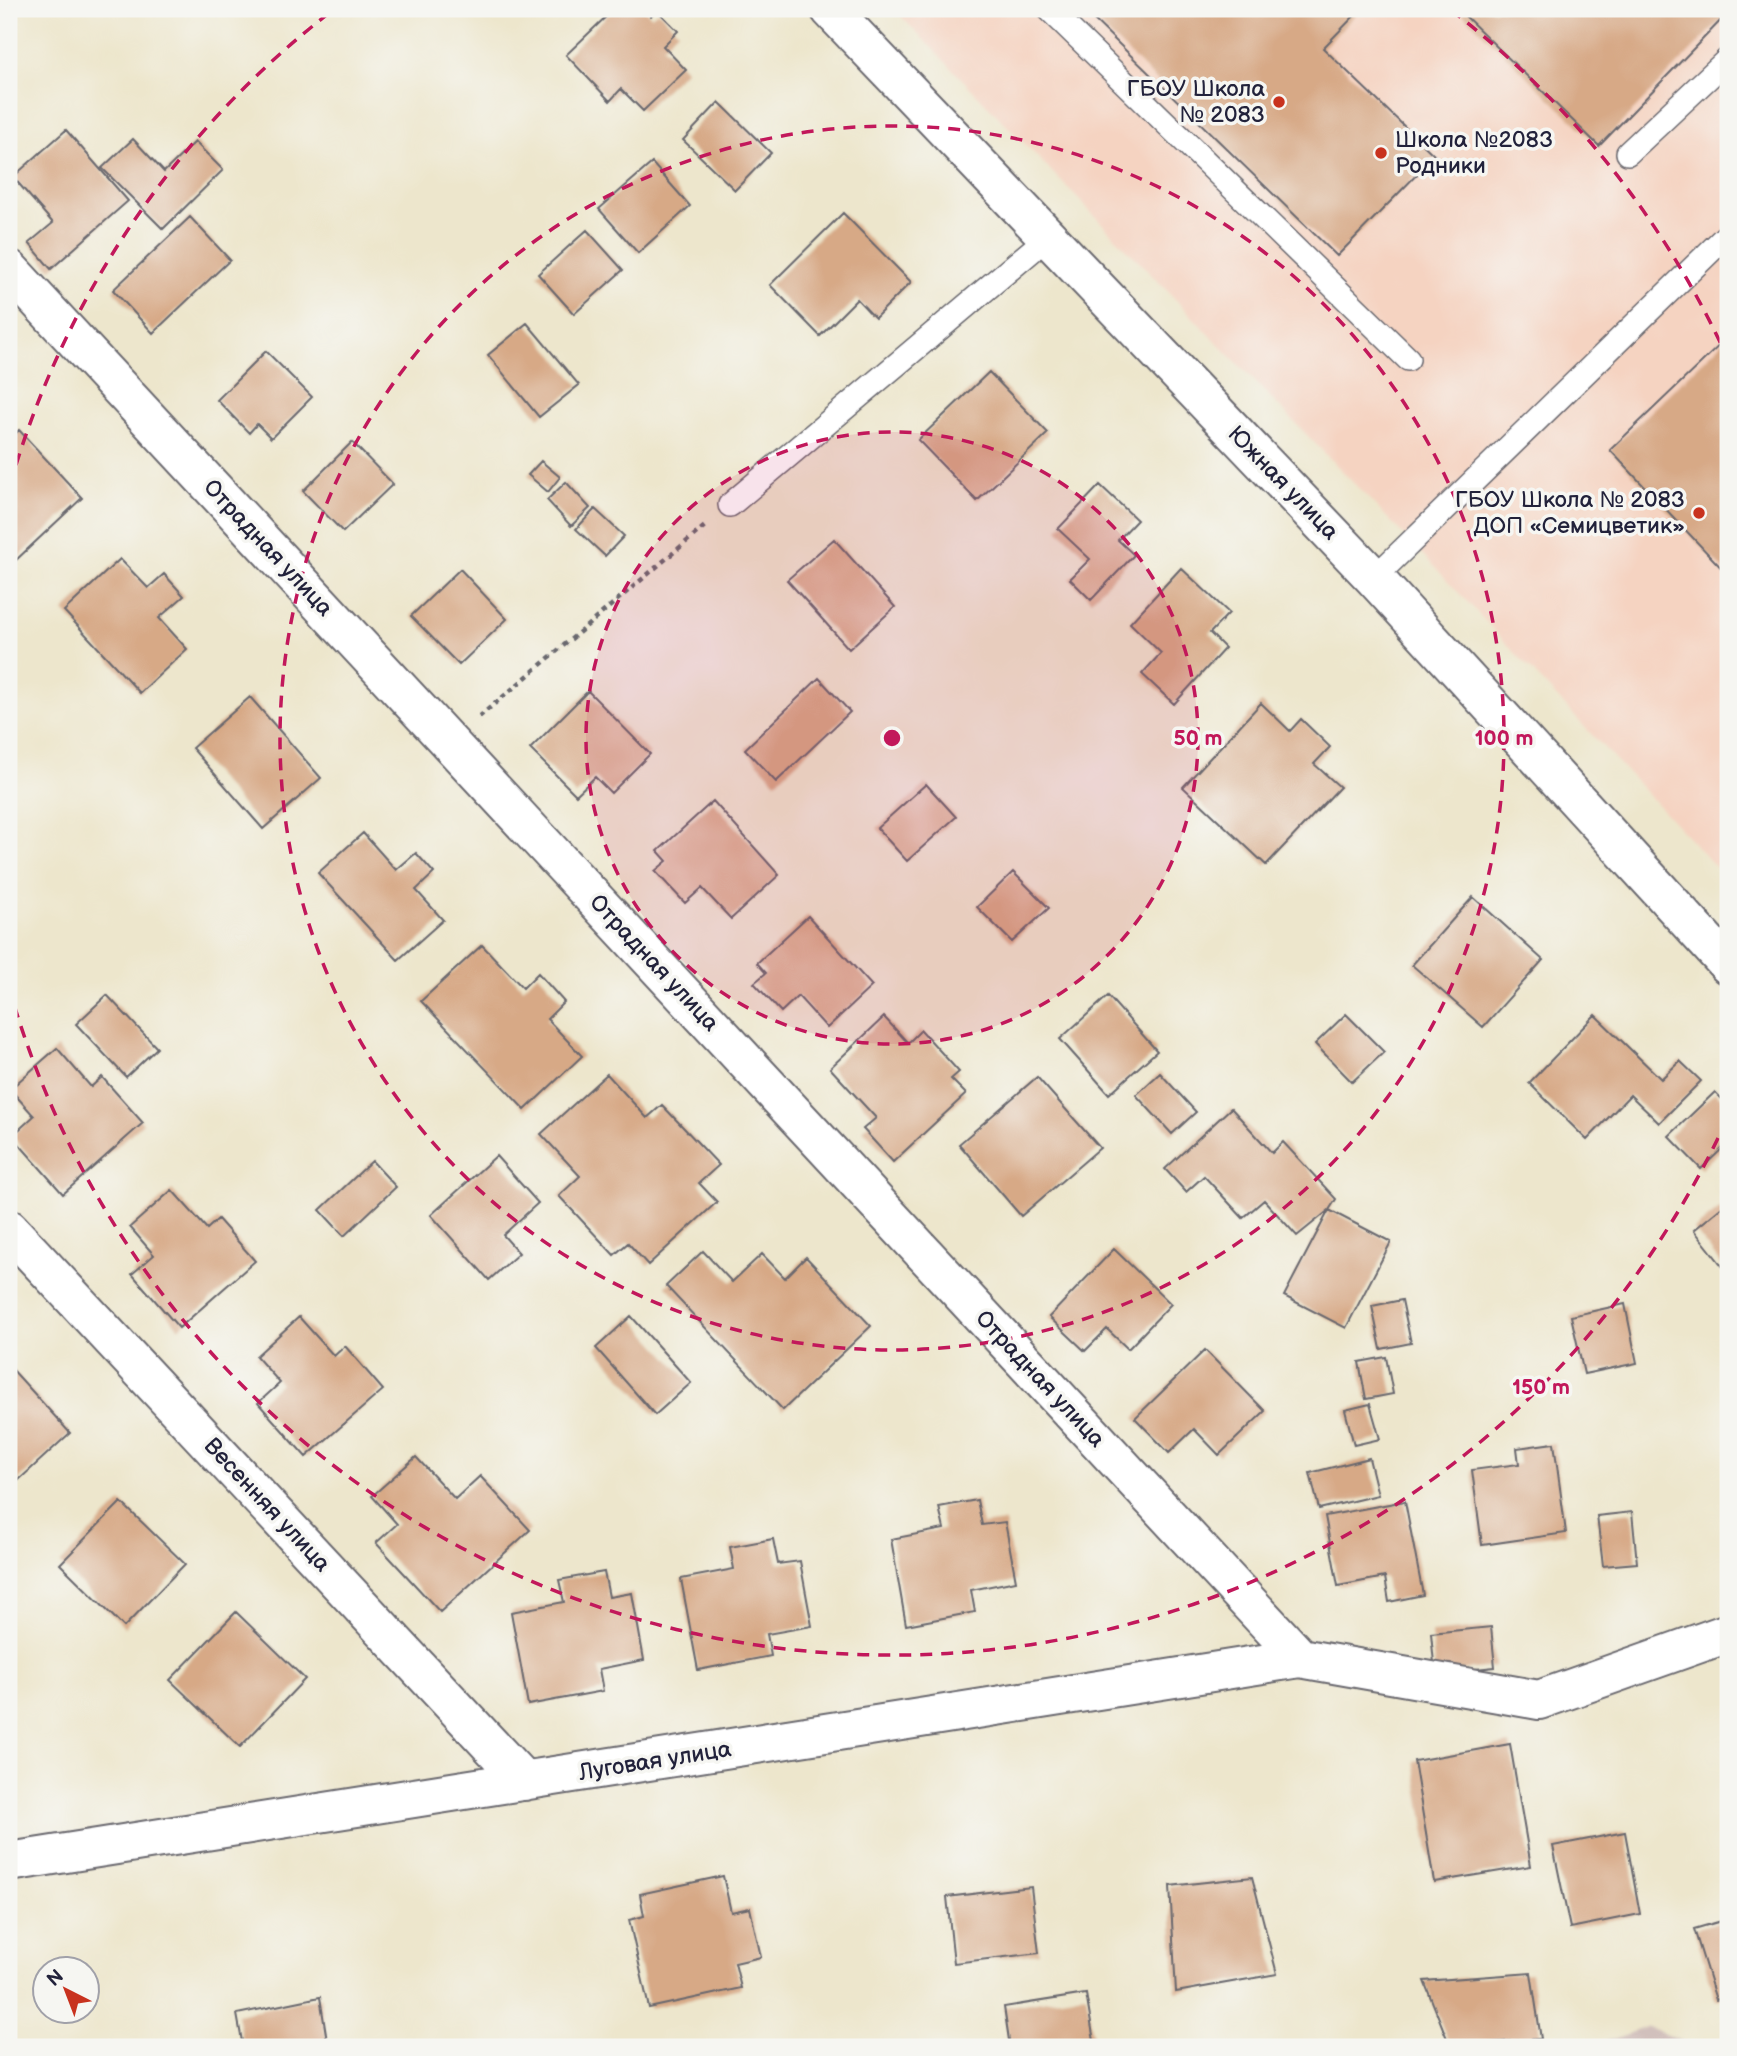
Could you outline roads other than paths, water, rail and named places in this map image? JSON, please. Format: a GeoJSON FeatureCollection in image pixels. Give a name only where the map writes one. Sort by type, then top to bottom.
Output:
{"type":"FeatureCollection","features":[{"type":"Feature","properties":{"kind":"street","name":"Южная улица"},"geometry":{"type":"LineString","coordinates":[[830,9],[1374,578],[1728,965]]}},
{"type":"Feature","properties":{"kind":"street","name":"Отрадная улица"},"geometry":{"type":"LineString","coordinates":[[9,269],[1300,1658]]}},
{"type":"Feature","properties":{"kind":"street","name":"Весенняя улица"},"geometry":{"type":"LineString","coordinates":[[9,1229],[524,1782]]}},
{"type":"Feature","properties":{"kind":"street","name":"Луговая улица"},"geometry":{"type":"LineString","coordinates":[[9,1862],[1300,1658],[1539,1700],[1728,1633]]}},
{"type":"Feature","properties":{"kind":"lane"},"geometry":{"type":"LineString","coordinates":[[1049,9],[1408,359]]}},
{"type":"Feature","properties":{"kind":"lane"},"geometry":{"type":"LineString","coordinates":[[1628,153],[1728,59]]}},
{"type":"Feature","properties":{"kind":"lane"},"geometry":{"type":"LineString","coordinates":[[1374,578],[1728,234]]}},
{"type":"Feature","properties":{"kind":"lane"},"geometry":{"type":"LineString","coordinates":[[730,505],[1048,237]]}},
{"type":"Feature","properties":{"kind":"place","name":"ГБОУ Школа № 2083"},"geometry":{"type":"Point","coordinates":[1279,102]}},
{"type":"Feature","properties":{"kind":"place","name":"Школа №2083 Родники"},"geometry":{"type":"Point","coordinates":[1381,153]}},
{"type":"Feature","properties":{"kind":"place","name":"ГБОУ Школа № 2083 ДОП «Семицветик»"},"geometry":{"type":"Point","coordinates":[1699,513]}}]}
